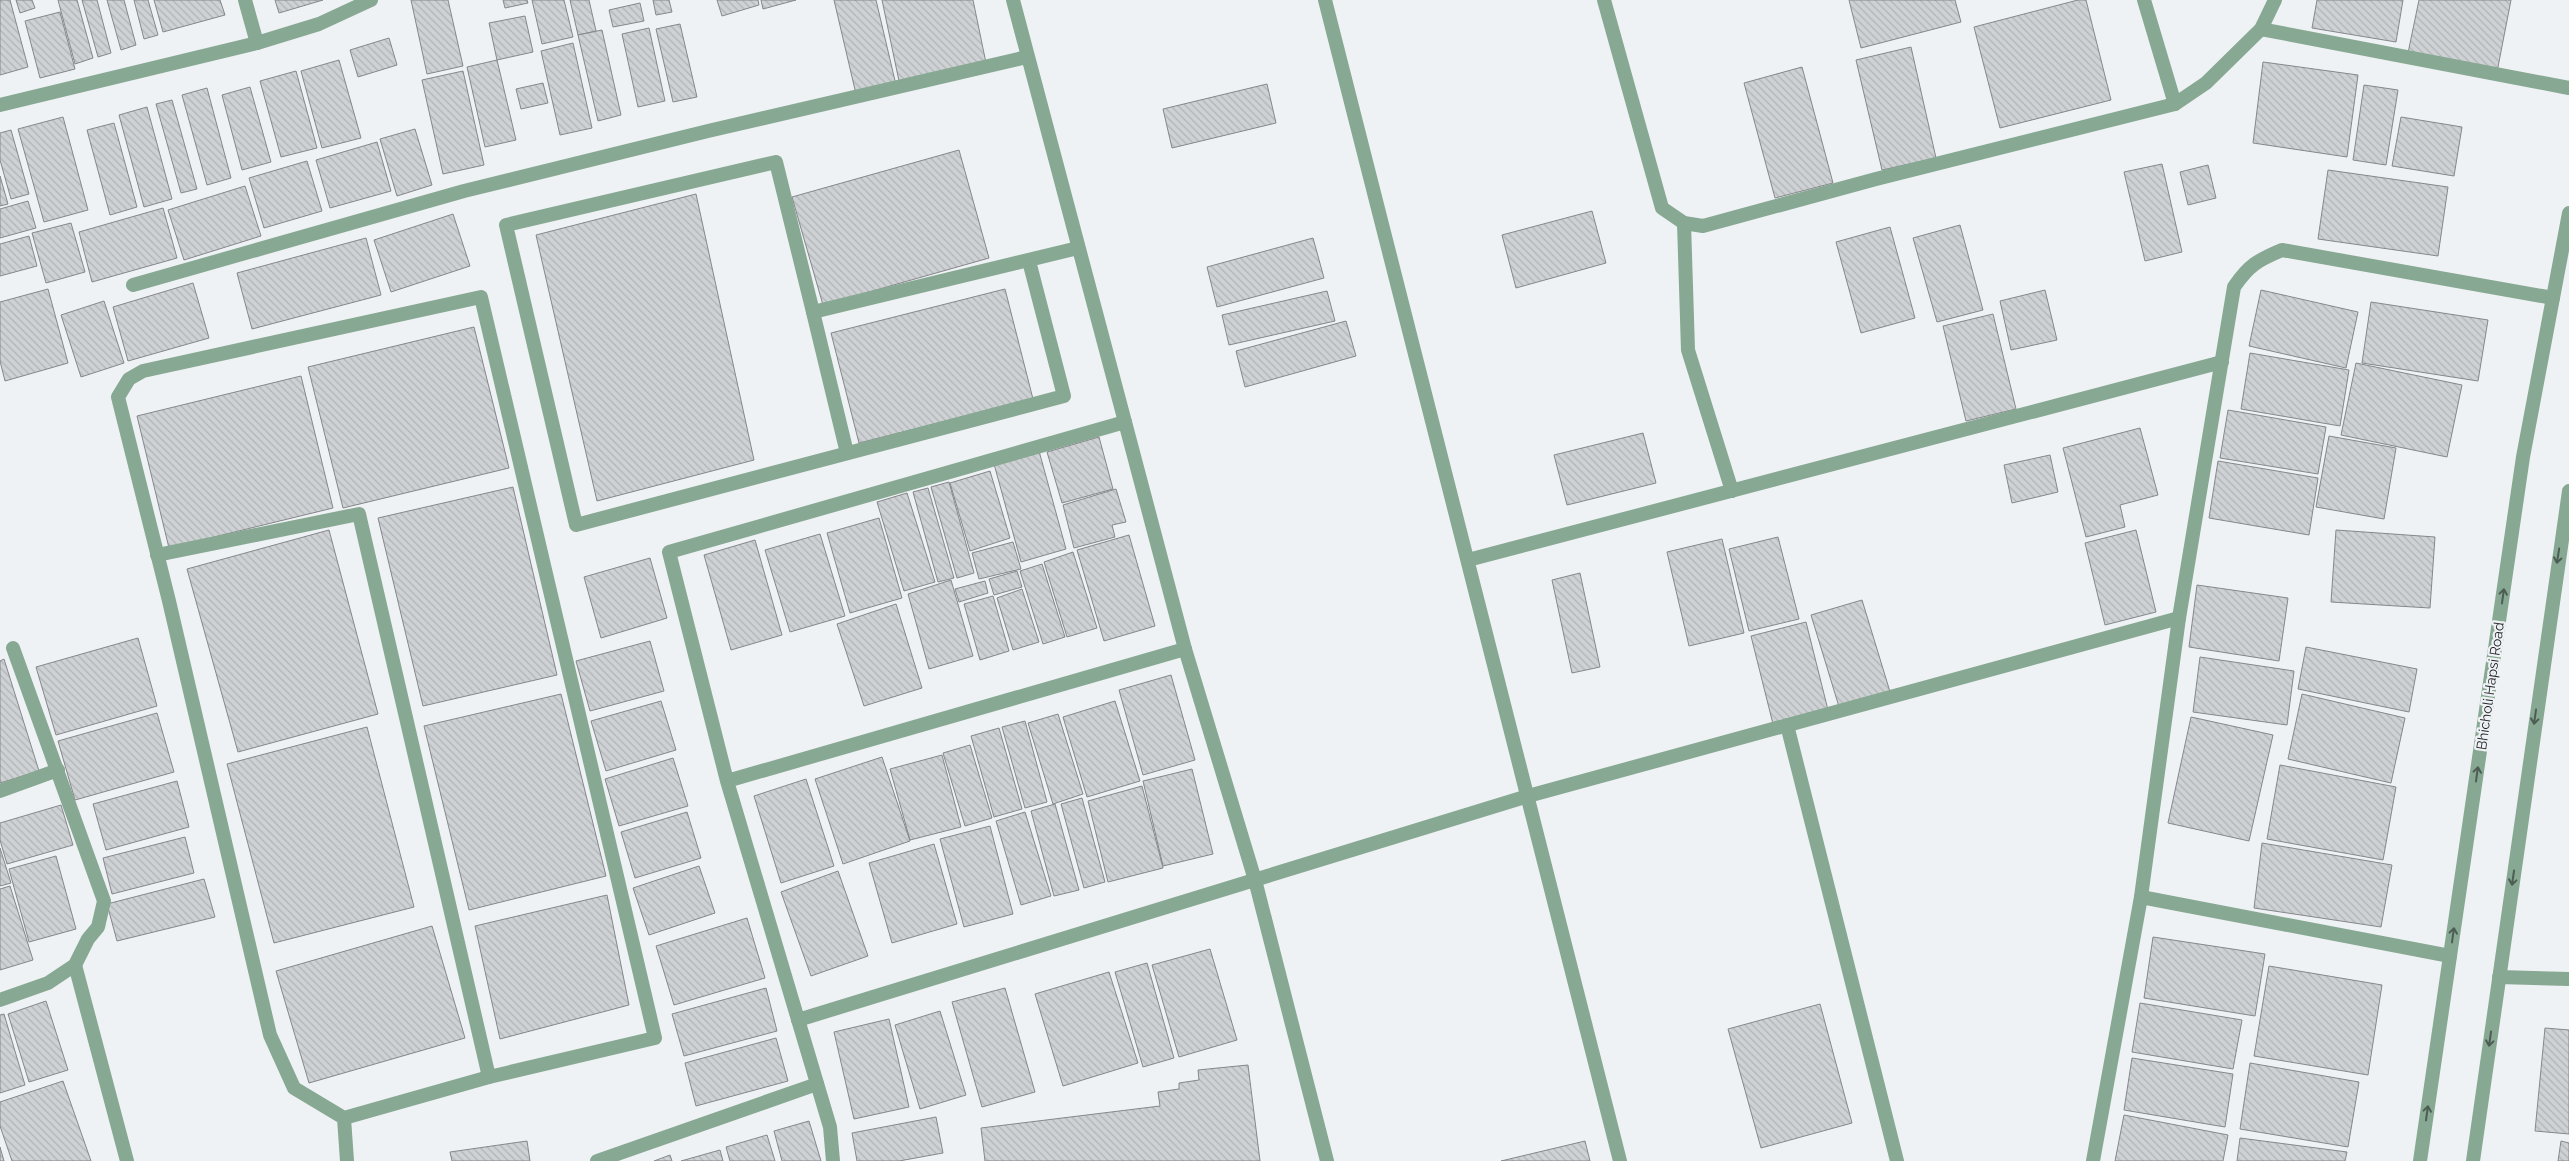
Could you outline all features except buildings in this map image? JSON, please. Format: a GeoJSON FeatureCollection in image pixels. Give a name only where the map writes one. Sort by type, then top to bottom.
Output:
{"type":"FeatureCollection","features":[{"type":"Feature","properties":{"kind":"street"},"geometry":{"type":"LineString","coordinates":[[245,0],[257,43]]}},
{"type":"Feature","properties":{"kind":"street"},"geometry":{"type":"LineString","coordinates":[[0,104],[257,43],[320,24],[371,0]]}},
{"type":"Feature","properties":{"kind":"street"},"geometry":{"type":"LineString","coordinates":[[1013,0],[1185,649],[1255,880],[1327,1161]]}},
{"type":"Feature","properties":{"kind":"street"},"geometry":{"type":"LineString","coordinates":[[1325,0],[1620,1161]]}},
{"type":"Feature","properties":{"kind":"street"},"geometry":{"type":"LineString","coordinates":[[1604,0],[1662,208],[1684,224],[1703,226],[1876,179],[2176,104],[2206,82],[2261,29],[2275,0]]}},
{"type":"Feature","properties":{"kind":"street"},"geometry":{"type":"LineString","coordinates":[[2144,0],[2176,104]]}},
{"type":"Feature","properties":{"kind":"street"},"geometry":{"type":"LineString","coordinates":[[2261,29],[2569,88]]}},
{"type":"Feature","properties":{"kind":"street"},"geometry":{"type":"LineString","coordinates":[[133,285],[464,191],[699,133],[1027,57]]}},
{"type":"Feature","properties":{"kind":"street"},"geometry":{"type":"LineString","coordinates":[[847,453],[776,162],[506,225],[576,524],[847,453],[1064,396],[1029,261]]}},
{"type":"Feature","properties":{"kind":"street","name":"Bhicholi Hapsi Road"},"geometry":{"type":"LineString","coordinates":[[2420,1161],[2523,457],[2569,212]]}},
{"type":"Feature","properties":{"kind":"street"},"geometry":{"type":"LineString","coordinates":[[1684,224],[1688,350],[1732,491]]}},
{"type":"Feature","properties":{"kind":"street"},"geometry":{"type":"LineString","coordinates":[[813,312],[1078,248]]}},
{"type":"Feature","properties":{"kind":"street"},"geometry":{"type":"LineString","coordinates":[[2093,1161],[2141,897],[2180,618],[2234,287],[2245,271],[2258,260],[2282,250],[2553,298]]}},
{"type":"Feature","properties":{"kind":"street"},"geometry":{"type":"LineString","coordinates":[[481,297],[655,1038],[489,1077],[344,1118],[294,1088],[270,1035],[157,555],[118,397],[129,379],[143,371],[481,297]]}},
{"type":"Feature","properties":{"kind":"street"},"geometry":{"type":"LineString","coordinates":[[1468,560],[2222,362]]}},
{"type":"Feature","properties":{"kind":"street"},"geometry":{"type":"LineString","coordinates":[[833,1161],[830,1127],[765,916],[727,781],[670,552],[1125,422]]}},
{"type":"Feature","properties":{"kind":"street"},"geometry":{"type":"LineString","coordinates":[[2473,1161],[2569,491]]}},
{"type":"Feature","properties":{"kind":"street"},"geometry":{"type":"LineString","coordinates":[[157,555],[359,514],[489,1077]]}},
{"type":"Feature","properties":{"kind":"street"},"geometry":{"type":"LineString","coordinates":[[798,1020],[1528,796],[2180,618]]}},
{"type":"Feature","properties":{"kind":"street"},"geometry":{"type":"LineString","coordinates":[[0,1000],[48,983],[75,965],[88,939],[98,927],[104,901],[13,648]]}},
{"type":"Feature","properties":{"kind":"street"},"geometry":{"type":"LineString","coordinates":[[727,781],[1185,649]]}},
{"type":"Feature","properties":{"kind":"street"},"geometry":{"type":"LineString","coordinates":[[1787,725],[1897,1161]]}},
{"type":"Feature","properties":{"kind":"street"},"geometry":{"type":"LineString","coordinates":[[0,791],[58,770]]}},
{"type":"Feature","properties":{"kind":"street"},"geometry":{"type":"LineString","coordinates":[[2141,897],[2450,956]]}},
{"type":"Feature","properties":{"kind":"street"},"geometry":{"type":"LineString","coordinates":[[75,965],[127,1161]]}},
{"type":"Feature","properties":{"kind":"street"},"geometry":{"type":"LineString","coordinates":[[2499,977],[2569,979]]}},
{"type":"Feature","properties":{"kind":"street"},"geometry":{"type":"LineString","coordinates":[[597,1161],[817,1084]]}},
{"type":"Feature","properties":{"kind":"street"},"geometry":{"type":"LineString","coordinates":[[344,1118],[347,1161]]}}]}
